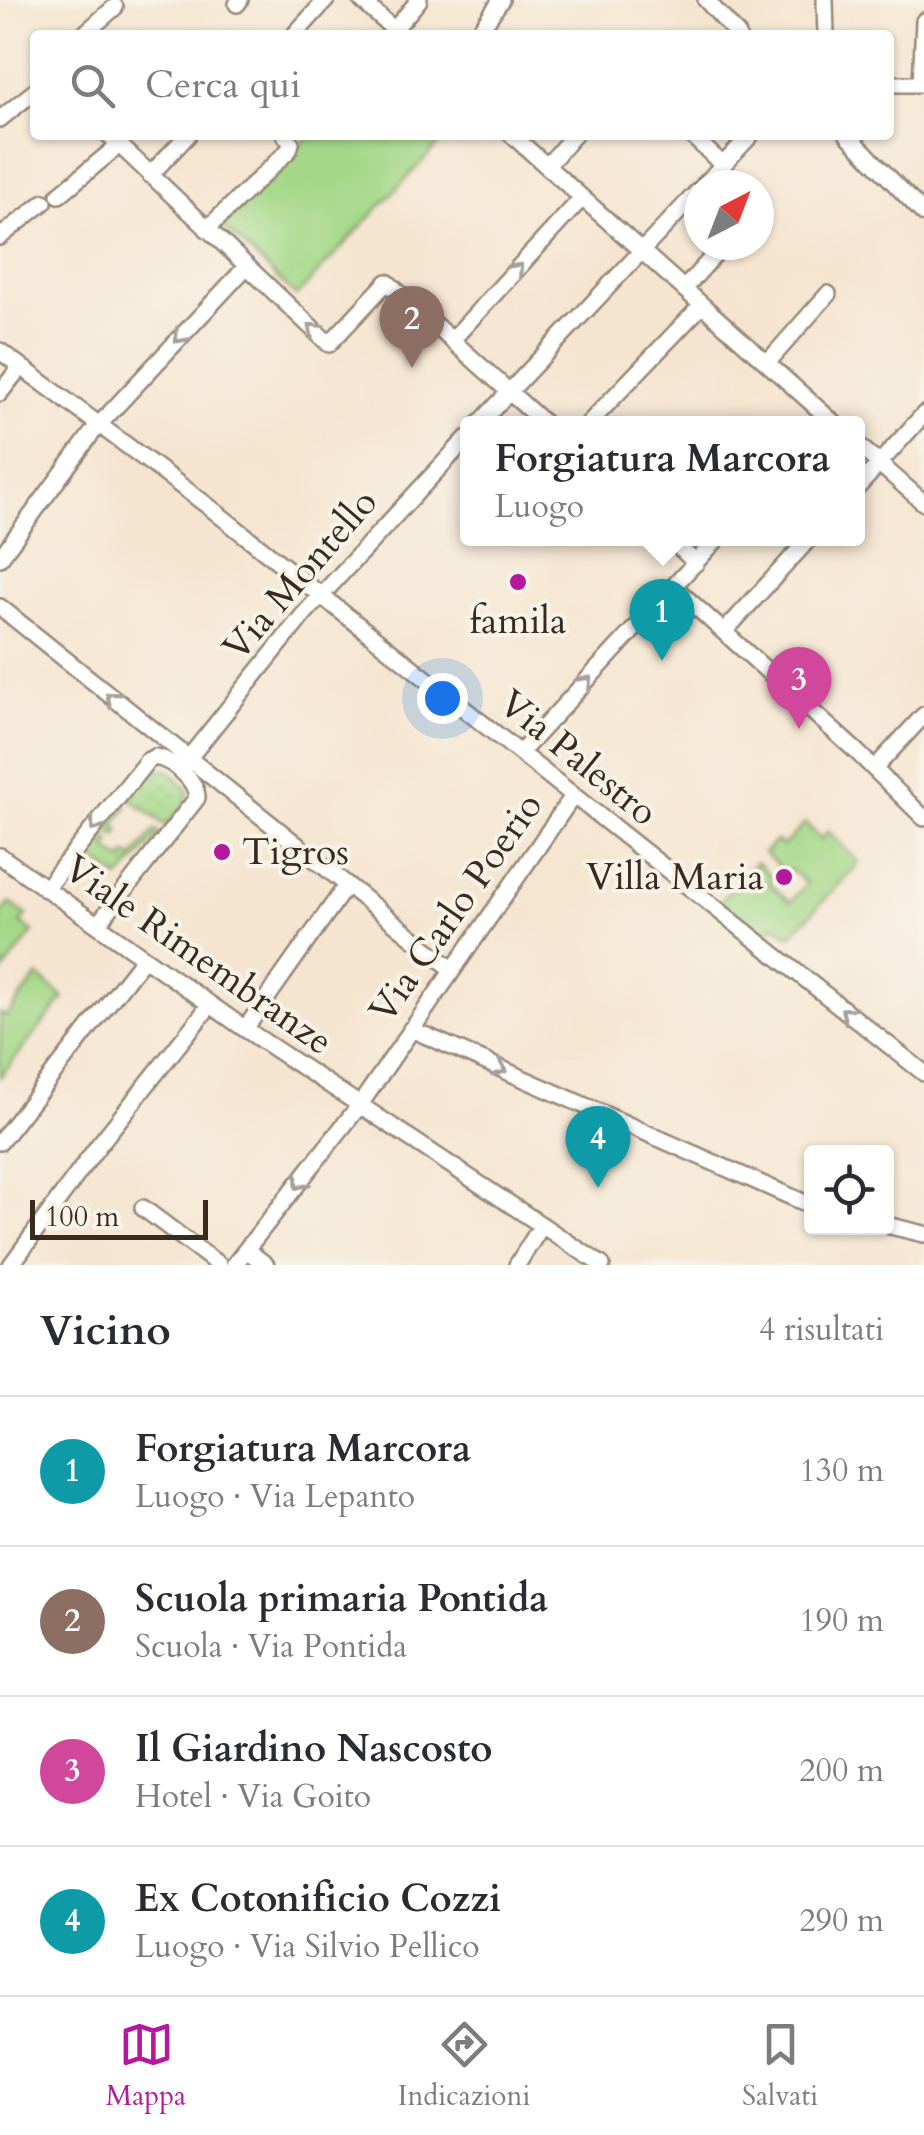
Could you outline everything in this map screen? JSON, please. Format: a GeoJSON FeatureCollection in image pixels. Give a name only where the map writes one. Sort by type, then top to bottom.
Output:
{"type":"FeatureCollection","features":[{"type":"Feature","properties":{"kind":"street"},"geometry":{"type":"LineString","coordinates":[[299,30],[326,0]]}},
{"type":"Feature","properties":{"kind":"street"},"geometry":{"type":"LineString","coordinates":[[361,0],[395,30]]}},
{"type":"Feature","properties":{"kind":"street"},"geometry":{"type":"LineString","coordinates":[[398,30],[419,0]]}},
{"type":"Feature","properties":{"kind":"street"},"geometry":{"type":"LineString","coordinates":[[480,30],[501,0]]}},
{"type":"Feature","properties":{"kind":"street"},"geometry":{"type":"LineString","coordinates":[[706,0],[733,30]]}},
{"type":"Feature","properties":{"kind":"street"},"geometry":{"type":"LineString","coordinates":[[825,0],[826,30]]}},
{"type":"Feature","properties":{"kind":"street"},"geometry":{"type":"LineString","coordinates":[[89,30],[115,7]]}},
{"type":"Feature","properties":{"kind":"street"},"geometry":{"type":"LineString","coordinates":[[894,84],[922,84],[924,22]]}},
{"type":"Feature","properties":{"kind":"street"},"geometry":{"type":"LineString","coordinates":[[0,119],[30,95]]}},
{"type":"Feature","properties":{"kind":"street"},"geometry":{"type":"LineString","coordinates":[[0,237],[51,198],[114,140],[329,344],[387,282],[536,416]]}},
{"type":"Feature","properties":{"kind":"street"},"geometry":{"type":"LineString","coordinates":[[150,175],[183,140]]}},
{"type":"Feature","properties":{"kind":"street"},"geometry":{"type":"LineString","coordinates":[[207,229],[289,150],[289,140]]}},
{"type":"Feature","properties":{"kind":"street"},"geometry":{"type":"LineString","coordinates":[[518,140],[821,416]]}},
{"type":"Feature","properties":{"kind":"street"},"geometry":{"type":"LineString","coordinates":[[547,166],[570,140]]}},
{"type":"Feature","properties":{"kind":"street"},"geometry":{"type":"LineString","coordinates":[[696,140],[723,165]]}},
{"type":"Feature","properties":{"kind":"street"},"geometry":{"type":"LineString","coordinates":[[718,170],[746,140]]}},
{"type":"Feature","properties":{"kind":"street"},"geometry":{"type":"LineString","coordinates":[[853,140],[924,214]]}},
{"type":"Feature","properties":{"kind":"street"},"geometry":{"type":"LineString","coordinates":[[452,340],[582,198]]}},
{"type":"Feature","properties":{"kind":"street"},"geometry":{"type":"LineString","coordinates":[[488,416],[684,207]]}},
{"type":"Feature","properties":{"kind":"street"},"geometry":{"type":"LineString","coordinates":[[684,288],[709,260]]}},
{"type":"Feature","properties":{"kind":"street"},"geometry":{"type":"LineString","coordinates":[[0,558],[100,424],[246,266]]}},
{"type":"Feature","properties":{"kind":"street"},"geometry":{"type":"LineString","coordinates":[[767,363],[828,294]]}},
{"type":"Feature","properties":{"kind":"street"},"geometry":{"type":"LineString","coordinates":[[598,416],[702,305]]}},
{"type":"Feature","properties":{"kind":"street","name":"Via Palestro"},"geometry":{"type":"LineString","coordinates":[[0,350],[321,595],[924,1073]]}},
{"type":"Feature","properties":{"kind":"street"},"geometry":{"type":"LineString","coordinates":[[0,393],[21,366]]}},
{"type":"Feature","properties":{"kind":"street"},"geometry":{"type":"LineString","coordinates":[[865,479],[924,414]]}},
{"type":"Feature","properties":{"kind":"street","name":"Via Montello"},"geometry":{"type":"LineString","coordinates":[[188,759],[321,595],[460,446]]}},
{"type":"Feature","properties":{"kind":"street"},"geometry":{"type":"LineString","coordinates":[[865,451],[924,503]]}},
{"type":"Feature","properties":{"kind":"street"},"geometry":{"type":"LineString","coordinates":[[678,546],[696,563]]}},
{"type":"Feature","properties":{"kind":"street"},"geometry":{"type":"LineString","coordinates":[[520,753],[711,546]]}},
{"type":"Feature","properties":{"kind":"street"},"geometry":{"type":"LineString","coordinates":[[724,632],[803,546]]}},
{"type":"Feature","properties":{"kind":"street"},"geometry":{"type":"LineString","coordinates":[[674,587],[924,818]]}},
{"type":"Feature","properties":{"kind":"street"},"geometry":{"type":"LineString","coordinates":[[0,607],[452,970]]}},
{"type":"Feature","properties":{"kind":"street"},"geometry":{"type":"LineString","coordinates":[[874,769],[924,715]]}},
{"type":"Feature","properties":{"kind":"street"},"geometry":{"type":"LineString","coordinates":[[46,888],[146,761],[155,756],[188,759]]}},
{"type":"Feature","properties":{"kind":"street"},"geometry":{"type":"LineString","coordinates":[[165,759],[194,784]]}},
{"type":"Feature","properties":{"kind":"street"},"geometry":{"type":"LineString","coordinates":[[98,924],[195,801],[198,792],[188,759]]}},
{"type":"Feature","properties":{"kind":"street","name":"Via Carlo Poerio"},"geometry":{"type":"LineString","coordinates":[[234,1265],[359,1106],[573,796]]}},
{"type":"Feature","properties":{"kind":"street","name":"Viale Rimembranze"},"geometry":{"type":"LineString","coordinates":[[0,856],[245,1029],[602,1265]]}},
{"type":"Feature","properties":{"kind":"street"},"geometry":{"type":"LineString","coordinates":[[245,1029],[346,886]]}},
{"type":"Feature","properties":{"kind":"street"},"geometry":{"type":"LineString","coordinates":[[0,1142],[144,958]]}},
{"type":"Feature","properties":{"kind":"street"},"geometry":{"type":"LineString","coordinates":[[11,1265],[210,1004]]}},
{"type":"Feature","properties":{"kind":"street"},"geometry":{"type":"LineString","coordinates":[[411,1029],[804,1202]]}},
{"type":"Feature","properties":{"kind":"street"},"geometry":{"type":"LineString","coordinates":[[143,1208],[220,1265]]}},
{"type":"Feature","properties":{"kind":"street"},"geometry":{"type":"LineString","coordinates":[[517,1265],[542,1226]]}},
{"type":"Feature","properties":{"kind":"street"},"geometry":{"type":"LineString","coordinates":[[894,1227],[924,1234]]}},
{"type":"Feature","properties":{"kind":"street"},"geometry":{"type":"LineString","coordinates":[[248,1251],[266,1265]]}},
{"type":"Feature","properties":{"kind":"green space"},"geometry":{"type":"Polygon","coordinates":[[[305,140],[442,140],[296,296],[222,225],[305,140]]]}},
{"type":"Feature","properties":{"kind":"green space"},"geometry":{"type":"Polygon","coordinates":[[[156,768],[170,771],[189,791],[184,805],[166,826],[128,797],[156,768]]]}},
{"type":"Feature","properties":{"kind":"green space"},"geometry":{"type":"Polygon","coordinates":[[[123,804],[127,808],[114,825],[120,830],[116,836],[109,830],[104,836],[111,842],[107,849],[122,860],[127,854],[133,858],[155,830],[160,834],[120,879],[84,851],[123,804]]]}},
{"type":"Feature","properties":{"kind":"green space"},"geometry":{"type":"Polygon","coordinates":[[[805,823],[821,839],[828,831],[859,863],[790,936],[775,924],[765,938],[719,903],[756,862],[773,878],[769,883],[790,902],[807,883],[790,870],[786,873],[764,853],[776,841],[783,846],[805,823]]]}},
{"type":"Feature","properties":{"kind":"green space"},"geometry":{"type":"Polygon","coordinates":[[[10,903],[27,915],[21,923],[33,932],[0,976],[0,916],[10,903]]]}},
{"type":"Feature","properties":{"kind":"green space"},"geometry":{"type":"Polygon","coordinates":[[[38,976],[64,998],[0,1077],[0,1013],[6,1017],[38,976]]]}},
{"type":"Feature","properties":{"kind":"place","name":"Scuola primaria Pontida"},"geometry":{"type":"Point","coordinates":[412,368]}},
{"type":"Feature","properties":{"kind":"place","name":"famila"},"geometry":{"type":"Point","coordinates":[518,582]}},
{"type":"Feature","properties":{"kind":"place","name":"Forgiatura Marcora"},"geometry":{"type":"Point","coordinates":[662,661]}},
{"type":"Feature","properties":{"kind":"place","name":"Il Giardino Nascosto"},"geometry":{"type":"Point","coordinates":[799,729]}},
{"type":"Feature","properties":{"kind":"place","name":"Tigros"},"geometry":{"type":"Point","coordinates":[222,852]}},
{"type":"Feature","properties":{"kind":"place","name":"Villa Maria"},"geometry":{"type":"Point","coordinates":[784,877]}},
{"type":"Feature","properties":{"kind":"place","name":"Ex Cotonificio Cozzi"},"geometry":{"type":"Point","coordinates":[598,1188]}}]}
